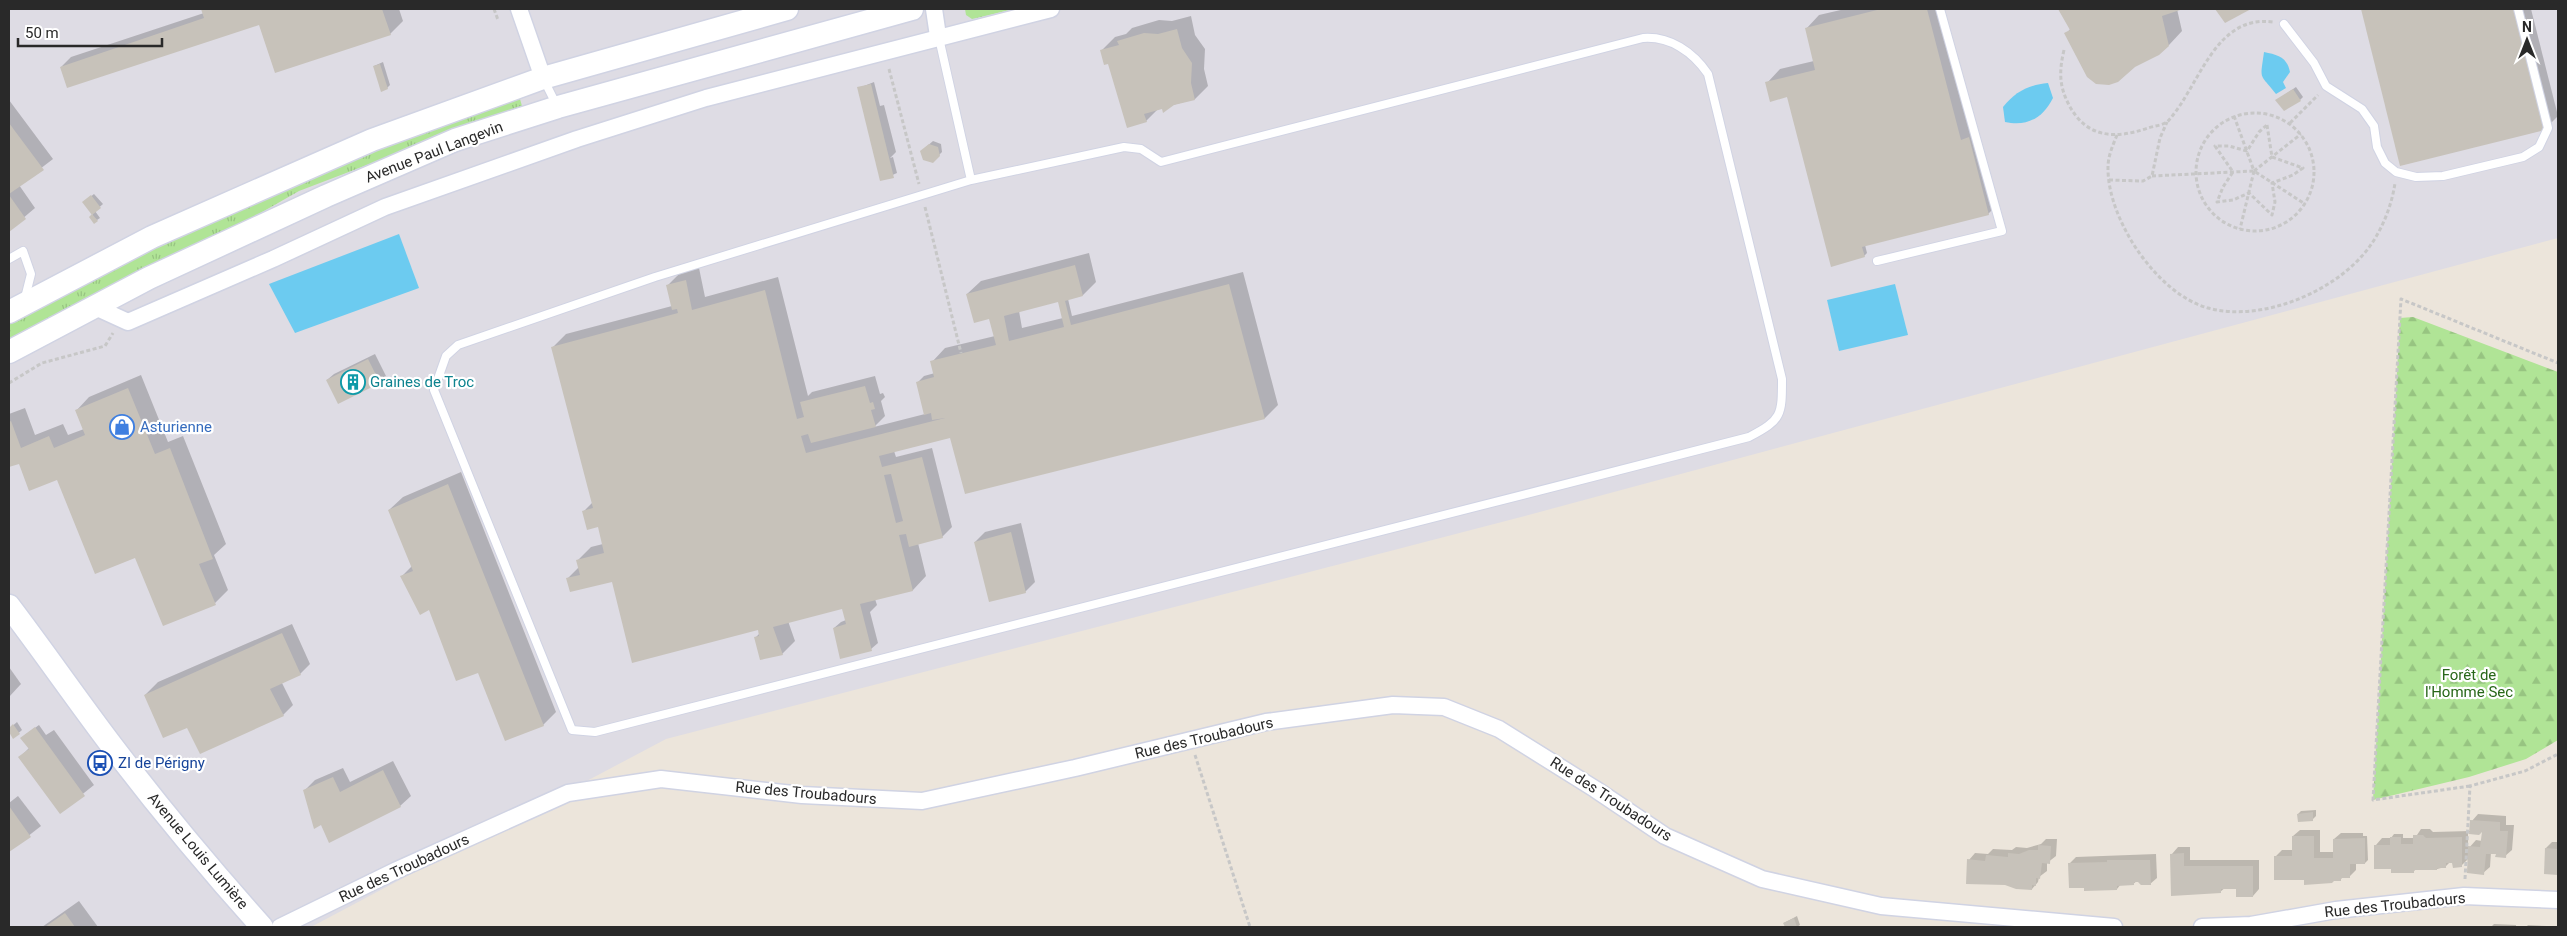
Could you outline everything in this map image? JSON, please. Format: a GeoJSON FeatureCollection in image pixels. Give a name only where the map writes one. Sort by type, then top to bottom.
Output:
{"type":"FeatureCollection","features":[{"type":"Feature","properties":{"kind":"main road","name":"Avenue Paul Langevin"},"geometry":{"type":"LineString","coordinates":[[16,308],[152,237],[372,140],[543,78],[787,9]]}},
{"type":"Feature","properties":{"kind":"main road","name":"Avenue Paul Langevin"},"geometry":{"type":"LineString","coordinates":[[9,352],[149,278],[455,140],[558,107],[912,9]]}},
{"type":"Feature","properties":{"kind":"main road","name":"Avenue Louis Lumière"},"geometry":{"type":"LineString","coordinates":[[9,606],[57,668],[113,748],[208,866],[262,927]]}},
{"type":"Feature","properties":{"kind":"street"},"geometry":{"type":"LineString","coordinates":[[519,9],[543,78]]}},
{"type":"Feature","properties":{"kind":"street"},"geometry":{"type":"LineString","coordinates":[[934,9],[938,36]]}},
{"type":"Feature","properties":{"kind":"street"},"geometry":{"type":"LineString","coordinates":[[93,306],[128,322],[273,259],[384,207],[568,142],[706,98],[938,36],[1050,9]]}},
{"type":"Feature","properties":{"kind":"street","name":"Rue des Troubadours"},"geometry":{"type":"LineString","coordinates":[[280,927],[396,870],[568,793],[661,779],[802,795],[922,801],[1266,722],[1384,706],[1444,707],[1499,728],[1665,836],[1762,879],[1881,906],[2114,927]]}},
{"type":"Feature","properties":{"kind":"street","name":"Rue des Troubadours"},"geometry":{"type":"LineString","coordinates":[[2202,927],[2252,926],[2336,910],[2464,896],[2558,900]]}},
{"type":"Feature","properties":{"kind":"lane"},"geometry":{"type":"LineString","coordinates":[[1877,261],[2002,231],[1940,9]]}},
{"type":"Feature","properties":{"kind":"lane"},"geometry":{"type":"LineString","coordinates":[[2284,24],[2314,64],[2326,86],[2362,109],[2374,126],[2377,147],[2385,162],[2396,172],[2416,177],[2444,176],[2523,157],[2539,147],[2548,128],[2518,9]]}},
{"type":"Feature","properties":{"kind":"lane"},"geometry":{"type":"LineString","coordinates":[[938,36],[971,180]]}},
{"type":"Feature","properties":{"kind":"lane"},"geometry":{"type":"LineString","coordinates":[[1658,37],[1678,46],[1698,59],[1708,74],[1782,379],[1782,400],[1779,417],[1767,428],[1740,439],[595,732],[572,730],[434,390],[446,356],[458,345],[646,280],[971,180],[1124,147],[1141,149],[1161,162],[1624,43],[1658,37]]}},
{"type":"Feature","properties":{"kind":"lane"},"geometry":{"type":"LineString","coordinates":[[543,78],[558,107]]}},
{"type":"Feature","properties":{"kind":"lane"},"geometry":{"type":"LineString","coordinates":[[9,259],[23,251],[32,274],[16,308]]}},
{"type":"Feature","properties":{"kind":"path"},"geometry":{"type":"LineString","coordinates":[[494,9],[498,20]]}},
{"type":"Feature","properties":{"kind":"path"},"geometry":{"type":"LineString","coordinates":[[2152,176],[2160,138],[2168,122],[2219,44],[2240,25],[2261,20],[2284,24]]}},
{"type":"Feature","properties":{"kind":"path"},"geometry":{"type":"LineString","coordinates":[[2064,50],[2059,71],[2063,93],[2074,114],[2098,134],[2128,135],[2168,122]]}},
{"type":"Feature","properties":{"kind":"path"},"geometry":{"type":"LineString","coordinates":[[2290,123],[2326,86]]}},
{"type":"Feature","properties":{"kind":"path"},"geometry":{"type":"LineString","coordinates":[[2253,112],[2273,115],[2290,123],[2301,134],[2312,154],[2315,173],[2312,192],[2305,204],[2288,222],[2270,230],[2250,231],[2240,229],[2215,216],[2202,200],[2196,174],[2197,161],[2204,142],[2216,126],[2234,116],[2253,112]]}},
{"type":"Feature","properties":{"kind":"path"},"geometry":{"type":"LineString","coordinates":[[2234,116],[2254,172],[2240,229]]}},
{"type":"Feature","properties":{"kind":"path"},"geometry":{"type":"LineString","coordinates":[[2247,151],[2259,132],[2267,124],[2272,157]]}},
{"type":"Feature","properties":{"kind":"path"},"geometry":{"type":"LineString","coordinates":[[2254,172],[2301,134]]}},
{"type":"Feature","properties":{"kind":"path"},"geometry":{"type":"LineString","coordinates":[[2118,135],[2108,166],[2112,197],[2124,228],[2150,266],[2180,294],[2206,307],[2228,312],[2261,310],[2285,304],[2318,289],[2344,272],[2370,246],[2383,221],[2393,198],[2396,172]]}},
{"type":"Feature","properties":{"kind":"path"},"geometry":{"type":"LineString","coordinates":[[2232,172],[2215,146],[2229,146],[2247,151]]}},
{"type":"Feature","properties":{"kind":"path"},"geometry":{"type":"LineString","coordinates":[[2272,157],[2303,168],[2293,175],[2272,183]]}},
{"type":"Feature","properties":{"kind":"path"},"geometry":{"type":"LineString","coordinates":[[2232,172],[2222,188],[2217,202],[2233,200],[2249,193]]}},
{"type":"Feature","properties":{"kind":"path"},"geometry":{"type":"LineString","coordinates":[[2109,180],[2143,181],[2152,176],[2254,172],[2305,204]]}},
{"type":"Feature","properties":{"kind":"path"},"geometry":{"type":"LineString","coordinates":[[2249,193],[2272,215],[2275,202],[2272,183]]}},
{"type":"Feature","properties":{"kind":"path"},"geometry":{"type":"LineString","coordinates":[[2558,363],[2401,299],[2373,800],[2470,786],[2525,771],[2558,754]]}},
{"type":"Feature","properties":{"kind":"path"},"geometry":{"type":"LineString","coordinates":[[9,383],[42,363],[105,346],[114,329],[128,322]]}},
{"type":"Feature","properties":{"kind":"path"},"geometry":{"type":"LineString","coordinates":[[1190,740],[1250,927]]}},
{"type":"Feature","properties":{"kind":"path"},"geometry":{"type":"LineString","coordinates":[[2464,896],[2470,786]]}},
{"type":"Feature","properties":{"kind":"shaded area"},"geometry":{"type":"Polygon","coordinates":[[[9,9],[2558,9],[2558,238],[1521,517],[666,739],[311,927],[9,927],[9,9]]]}},
{"type":"Feature","properties":{"kind":"green space"},"geometry":{"type":"Polygon","coordinates":[[[965,9],[1014,9],[972,19],[966,15],[965,9]]]}},
{"type":"Feature","properties":{"kind":"green space"},"geometry":{"type":"Polygon","coordinates":[[[510,98],[520,99],[522,106],[299,191],[245,222],[9,340],[9,323],[146,246],[281,185],[510,98]]]}},
{"type":"Feature","properties":{"kind":"green space","name":"Forêt de l'Homme Sec"},"geometry":{"type":"Polygon","coordinates":[[[2413,317],[2558,372],[2558,740],[2526,759],[2469,777],[2373,800],[2400,318],[2413,317]]]}},
{"type":"Feature","properties":{"kind":"water"},"geometry":{"type":"Polygon","coordinates":[[[2264,52],[2281,58],[2289,67],[2290,72],[2283,82],[2286,88],[2276,94],[2262,76],[2264,52]]]}},
{"type":"Feature","properties":{"kind":"water"},"geometry":{"type":"Polygon","coordinates":[[[2048,83],[2053,98],[2039,116],[2027,122],[2005,122],[2003,107],[2012,97],[2034,85],[2048,83]]]}},
{"type":"Feature","properties":{"kind":"water"},"geometry":{"type":"Polygon","coordinates":[[[399,234],[419,288],[295,333],[269,284],[399,234]]]}},
{"type":"Feature","properties":{"kind":"water"},"geometry":{"type":"Polygon","coordinates":[[[1895,284],[1908,335],[1839,351],[1827,300],[1895,284]]]}},
{"type":"Feature","properties":{"kind":"building"},"geometry":{"type":"Polygon","coordinates":[[[201,9],[382,9],[391,35],[275,73],[259,25],[67,88],[60,67],[204,18],[201,9]]]}},
{"type":"Feature","properties":{"kind":"building"},"geometry":{"type":"Polygon","coordinates":[[[1881,9],[1927,9],[1961,140],[1969,137],[1989,215],[1862,247],[1865,257],[1831,267],[1787,97],[1770,102],[1765,82],[1815,70],[1805,28],[1881,9]]]}},
{"type":"Feature","properties":{"kind":"building"},"geometry":{"type":"Polygon","coordinates":[[[2058,9],[2183,9],[2162,16],[2169,46],[2159,55],[2135,67],[2118,82],[2109,85],[2096,84],[2087,77],[2064,33],[2070,30],[2058,9]]]}},
{"type":"Feature","properties":{"kind":"building"},"geometry":{"type":"Polygon","coordinates":[[[2215,9],[2251,9],[2225,23],[2215,9]]]}},
{"type":"Feature","properties":{"kind":"building"},"geometry":{"type":"Polygon","coordinates":[[[2361,9],[2515,9],[2545,130],[2400,166],[2361,9]]]}},
{"type":"Feature","properties":{"kind":"building"},"geometry":{"type":"Polygon","coordinates":[[[1177,29],[1182,48],[1192,63],[1191,83],[1195,100],[1174,105],[1163,113],[1162,109],[1144,114],[1147,122],[1127,128],[1108,64],[1104,65],[1100,50],[1119,45],[1117,41],[1144,33],[1158,34],[1177,29]]]}},
{"type":"Feature","properties":{"kind":"building"},"geometry":{"type":"Polygon","coordinates":[[[380,64],[388,89],[381,92],[373,66],[380,64]]]}},
{"type":"Feature","properties":{"kind":"building"},"geometry":{"type":"Polygon","coordinates":[[[871,84],[894,178],[880,181],[857,87],[871,84]]]}},
{"type":"Feature","properties":{"kind":"building"},"geometry":{"type":"Polygon","coordinates":[[[2293,89],[2301,101],[2284,111],[2275,100],[2293,89]]]}},
{"type":"Feature","properties":{"kind":"building"},"geometry":{"type":"Polygon","coordinates":[[[9,123],[44,170],[9,194],[9,123]]]}},
{"type":"Feature","properties":{"kind":"building"},"geometry":{"type":"Polygon","coordinates":[[[929,144],[938,147],[940,156],[933,163],[923,160],[920,151],[929,144]]]}},
{"type":"Feature","properties":{"kind":"building"},"geometry":{"type":"Polygon","coordinates":[[[9,195],[26,219],[9,232],[9,195]]]}},
{"type":"Feature","properties":{"kind":"building"},"geometry":{"type":"Polygon","coordinates":[[[91,195],[101,208],[92,215],[82,202],[91,195]]]}},
{"type":"Feature","properties":{"kind":"building"},"geometry":{"type":"Polygon","coordinates":[[[92,214],[98,221],[94,224],[89,217],[92,214]]]}},
{"type":"Feature","properties":{"kind":"building"},"geometry":{"type":"Polygon","coordinates":[[[1075,265],[1083,296],[1065,301],[1071,325],[1229,284],[1265,419],[965,494],[950,438],[879,456],[882,467],[922,457],[943,538],[909,547],[906,534],[899,535],[913,591],[860,604],[872,651],[840,659],[833,628],[846,624],[842,609],[773,627],[783,655],[760,660],[754,637],[759,636],[758,630],[632,663],[612,582],[570,592],[566,578],[580,575],[576,560],[604,553],[598,527],[587,530],[582,511],[593,508],[551,347],[678,313],[677,309],[672,310],[666,285],[686,280],[692,310],[765,290],[797,419],[804,417],[800,402],[865,386],[870,403],[873,402],[875,409],[871,410],[876,427],[811,443],[808,434],[801,436],[806,453],[945,418],[932,420],[931,413],[924,415],[916,382],[934,377],[930,361],[996,345],[989,319],[974,323],[966,294],[1075,265]],[[1058,302],[1004,316],[1009,341],[1064,327],[1058,302]],[[891,474],[884,475],[896,523],[903,521],[891,474]]]}},
{"type":"Feature","properties":{"kind":"building","name":"Graines de Troc"},"geometry":{"type":"Polygon","coordinates":[[[368,359],[380,383],[338,404],[326,380],[368,359]]]}},
{"type":"Feature","properties":{"kind":"building"},"geometry":{"type":"Polygon","coordinates":[[[128,388],[155,454],[170,448],[213,559],[199,564],[216,605],[163,626],[135,558],[95,574],[57,480],[29,491],[19,464],[9,467],[9,422],[11,421],[21,448],[49,436],[54,448],[85,435],[75,410],[128,388]]]}},
{"type":"Feature","properties":{"kind":"building"},"geometry":{"type":"Polygon","coordinates":[[[448,484],[544,726],[505,741],[478,673],[456,681],[429,610],[420,615],[400,576],[413,571],[388,510],[448,484]]]}},
{"type":"Feature","properties":{"kind":"building"},"geometry":{"type":"Polygon","coordinates":[[[1011,532],[1026,593],[989,602],[974,542],[1011,532]]]}},
{"type":"Feature","properties":{"kind":"building"},"geometry":{"type":"Polygon","coordinates":[[[282,633],[301,675],[270,689],[284,716],[200,754],[187,728],[163,738],[144,695],[282,633]]]}},
{"type":"Feature","properties":{"kind":"building"},"geometry":{"type":"Polygon","coordinates":[[[13,724],[20,734],[13,739],[9,728],[13,724]]]}},
{"type":"Feature","properties":{"kind":"building"},"geometry":{"type":"Polygon","coordinates":[[[35,727],[85,796],[60,814],[18,757],[29,749],[20,738],[35,727]]]}},
{"type":"Feature","properties":{"kind":"building"},"geometry":{"type":"Polygon","coordinates":[[[383,770],[401,807],[329,843],[321,825],[314,829],[303,790],[333,777],[340,792],[383,770]]]}},
{"type":"Feature","properties":{"kind":"building"},"geometry":{"type":"Polygon","coordinates":[[[9,806],[31,837],[9,852],[9,806]]]}},
{"type":"Feature","properties":{"kind":"building"},"geometry":{"type":"Polygon","coordinates":[[[2313,812],[2313,821],[2298,822],[2297,814],[2313,812]]]}},
{"type":"Feature","properties":{"kind":"building"},"geometry":{"type":"Polygon","coordinates":[[[2470,820],[2500,822],[2500,831],[2508,831],[2506,858],[2495,857],[2496,854],[2486,854],[2484,875],[2467,873],[2468,846],[2480,847],[2482,832],[2479,835],[2469,834],[2470,820]]]}},
{"type":"Feature","properties":{"kind":"building"},"geometry":{"type":"Polygon","coordinates":[[[2413,835],[2423,835],[2426,838],[2462,837],[2462,867],[2453,868],[2452,863],[2446,863],[2446,868],[2414,870],[2414,873],[2391,873],[2391,869],[2374,869],[2374,845],[2390,845],[2390,837],[2401,837],[2401,844],[2413,844],[2413,835]]]}},
{"type":"Feature","properties":{"kind":"building"},"geometry":{"type":"Polygon","coordinates":[[[2292,836],[2314,836],[2314,858],[2333,858],[2333,839],[2365,838],[2365,864],[2350,864],[2350,878],[2341,878],[2341,881],[2334,881],[2332,883],[2304,885],[2304,880],[2274,880],[2274,856],[2292,856],[2292,836]]]}},
{"type":"Feature","properties":{"kind":"building"},"geometry":{"type":"Polygon","coordinates":[[[2038,845],[2051,846],[2050,864],[2042,863],[2040,879],[2036,878],[2036,886],[2032,885],[2032,890],[2016,889],[2005,885],[1966,884],[1967,859],[1985,861],[1986,855],[2008,857],[2008,853],[2019,854],[2029,850],[2038,850],[2038,845]]]}},
{"type":"Feature","properties":{"kind":"building"},"geometry":{"type":"Polygon","coordinates":[[[2545,848],[2558,849],[2558,875],[2544,874],[2545,848]]]}},
{"type":"Feature","properties":{"kind":"building"},"geometry":{"type":"Polygon","coordinates":[[[2184,853],[2184,866],[2253,866],[2253,897],[2236,897],[2236,889],[2221,889],[2221,893],[2171,896],[2170,854],[2184,853]]]}},
{"type":"Feature","properties":{"kind":"building"},"geometry":{"type":"Polygon","coordinates":[[[2107,860],[2150,860],[2151,885],[2141,885],[2138,882],[2134,882],[2134,885],[2117,886],[2117,890],[2084,891],[2084,888],[2069,888],[2068,863],[2107,862],[2107,860]]]}},
{"type":"Feature","properties":{"kind":"building"},"geometry":{"type":"Polygon","coordinates":[[[65,913],[75,927],[45,927],[65,913]]]}},
{"type":"Feature","properties":{"kind":"building"},"geometry":{"type":"Polygon","coordinates":[[[1794,918],[1797,927],[1785,927],[1783,923],[1794,918]]]}},
{"type":"Feature","properties":{"kind":"place","name":"Graines de Troc"},"geometry":{"type":"Point","coordinates":[353,382]}},
{"type":"Feature","properties":{"kind":"place","name":"Asturienne"},"geometry":{"type":"Point","coordinates":[122,427]}},
{"type":"Feature","properties":{"kind":"place","name":"ZI de Périgny"},"geometry":{"type":"Point","coordinates":[100,763]}}]}
